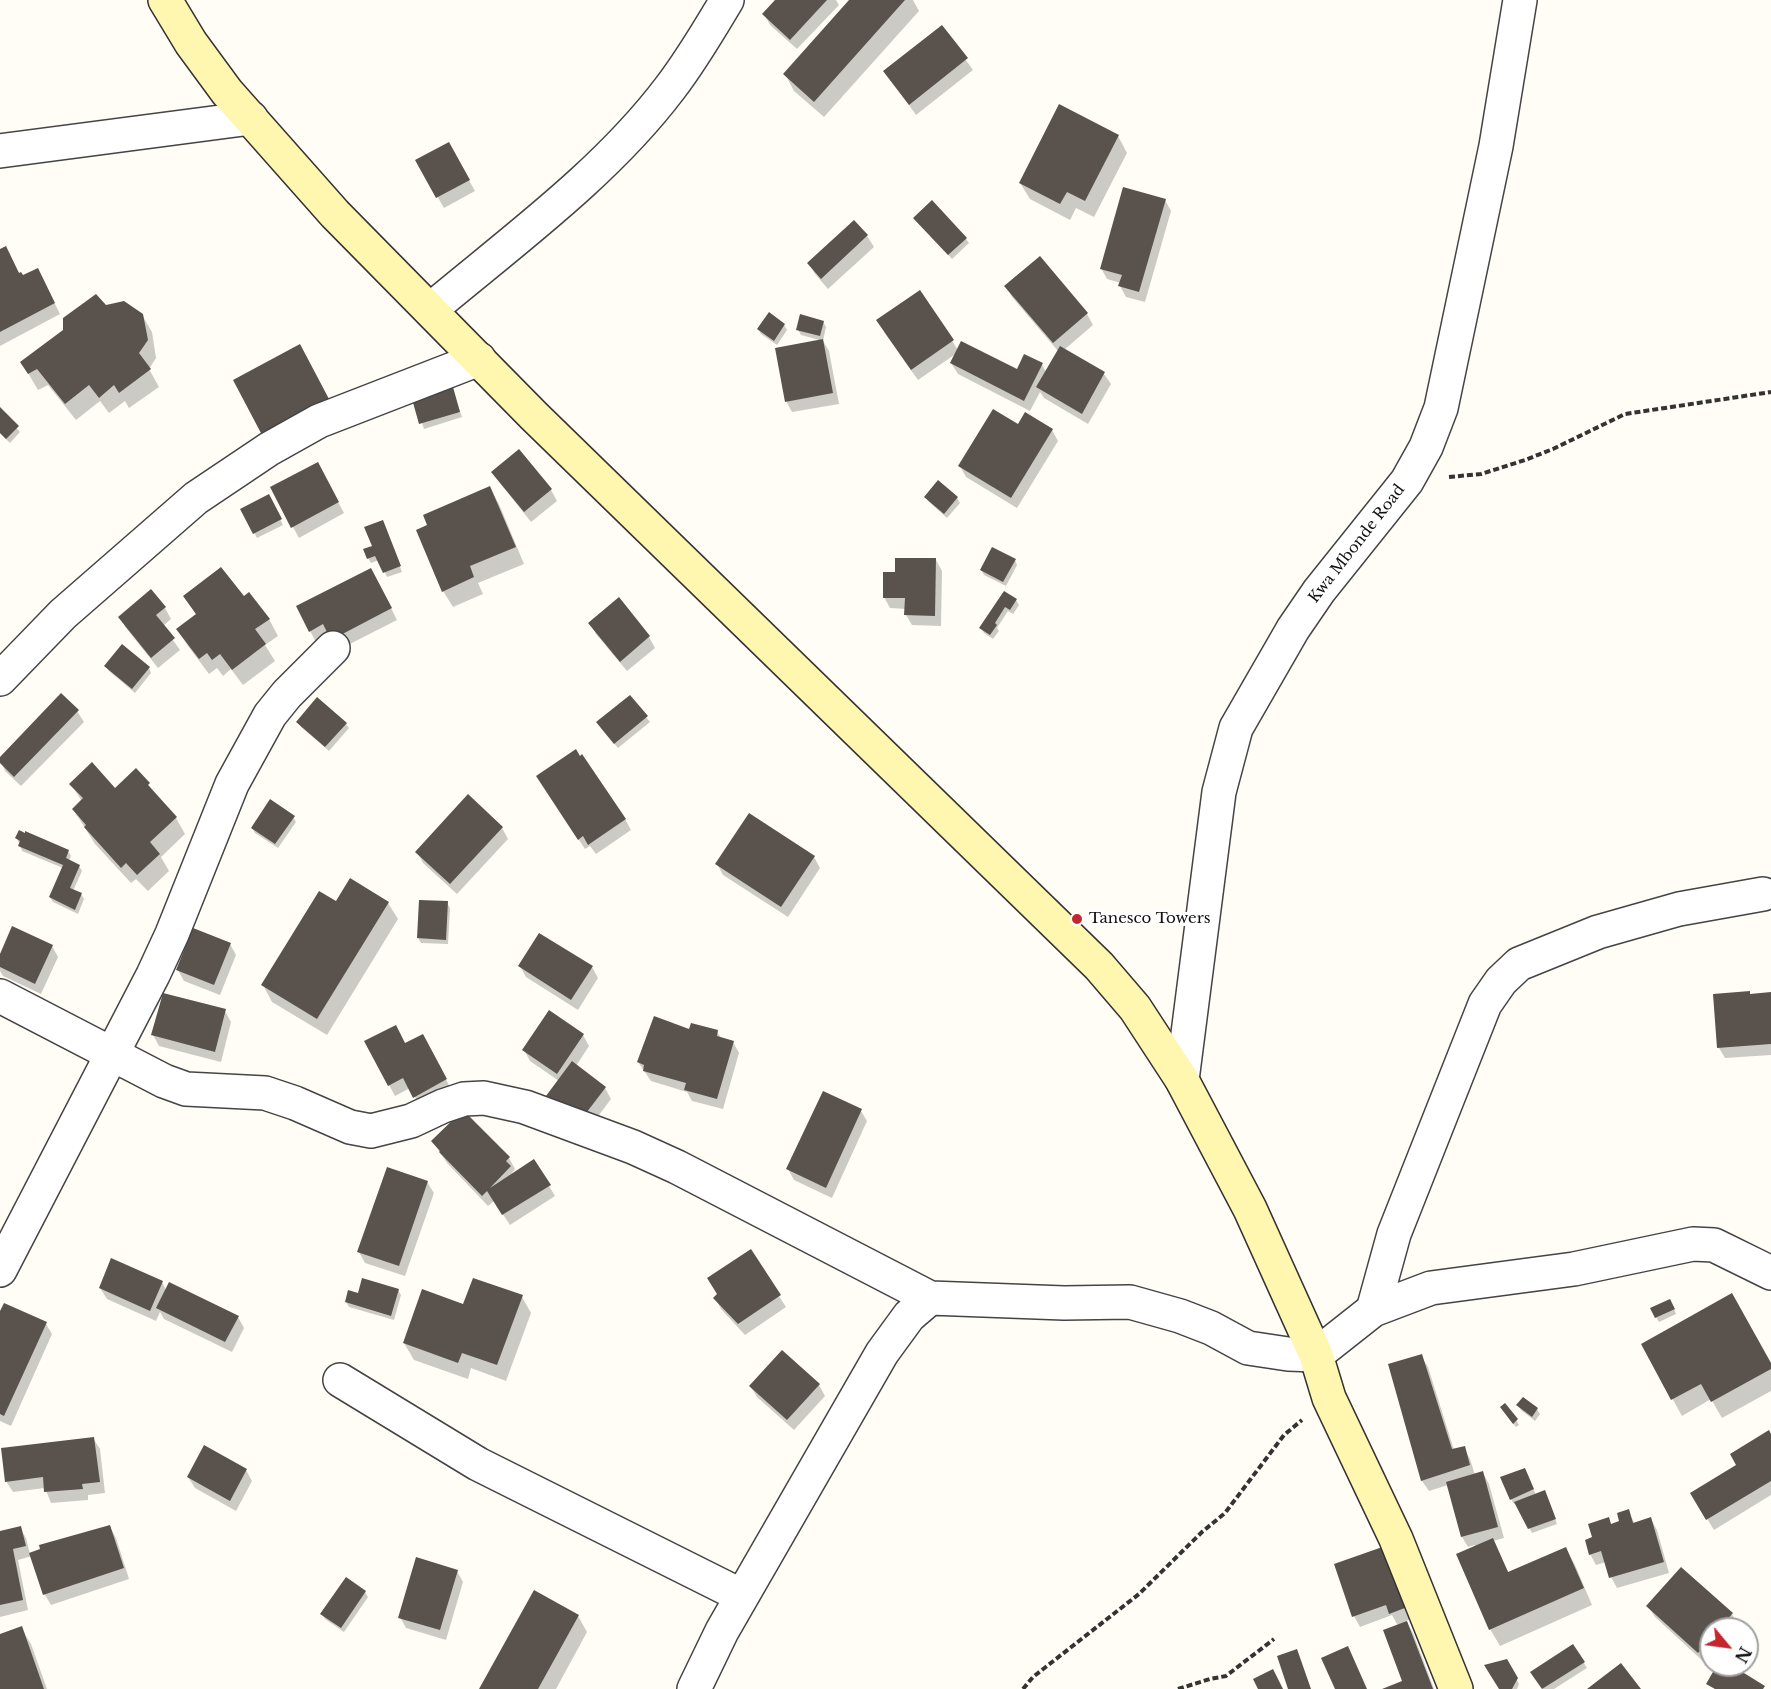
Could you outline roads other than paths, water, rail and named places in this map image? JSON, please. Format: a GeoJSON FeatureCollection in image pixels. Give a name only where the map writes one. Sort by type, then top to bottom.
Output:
{"type":"FeatureCollection","features":[{"type":"Feature","properties":{"kind":"street"},"geometry":{"type":"LineString","coordinates":[[165,0],[191,43],[227,92],[335,214],[479,360],[1099,966],[1135,1008],[1182,1080],[1250,1209],[1316,1355],[1329,1398],[1396,1539],[1456,1689]]}},
{"type":"Feature","properties":{"kind":"street"},"geometry":{"type":"LineString","coordinates":[[430,310],[582,183],[638,126],[670,88],[726,0]]}},
{"type":"Feature","properties":{"kind":"street","name":"Kwa Mbonde Road"},"geometry":{"type":"LineString","coordinates":[[1182,1080],[1219,792],[1236,728],[1299,620],[1319,591],[1407,481],[1426,447],[1441,408],[1496,146],[1520,0]]}},
{"type":"Feature","properties":{"kind":"street"},"geometry":{"type":"LineString","coordinates":[[0,151],[251,118]]}},
{"type":"Feature","properties":{"kind":"street"},"geometry":{"type":"LineString","coordinates":[[0,679],[63,614],[196,498],[269,449],[319,421],[479,360]]}},
{"type":"Feature","properties":{"kind":"street"},"geometry":{"type":"LineString","coordinates":[[0,1270],[172,934],[232,784],[270,715],[287,694],[333,648]]}},
{"type":"Feature","properties":{"kind":"street"},"geometry":{"type":"LineString","coordinates":[[1373,1310],[1394,1234],[1416,1175],[1485,1004],[1501,981],[1519,964],[1598,932],[1679,909],[1763,894]]}},
{"type":"Feature","properties":{"kind":"street"},"geometry":{"type":"LineString","coordinates":[[0,996],[112,1055],[164,1081],[186,1089],[265,1093],[295,1103],[350,1127],[371,1131],[411,1121],[464,1099],[484,1098],[525,1107],[633,1147],[677,1167],[930,1298],[1064,1303],[1131,1302],[1180,1316],[1211,1328],[1248,1348],[1288,1354],[1316,1355],[1373,1310],[1431,1288],[1574,1269],[1693,1244],[1714,1245],[1771,1273]]}},
{"type":"Feature","properties":{"kind":"street"},"geometry":{"type":"LineString","coordinates":[[694,1689],[722,1631],[882,1353],[902,1325],[930,1298]]}},
{"type":"Feature","properties":{"kind":"street"},"geometry":{"type":"LineString","coordinates":[[340,1380],[478,1464],[742,1596]]}},
{"type":"Feature","properties":{"kind":"place","name":"Tanesco Towers"},"geometry":{"type":"Point","coordinates":[1077,919]}}]}
